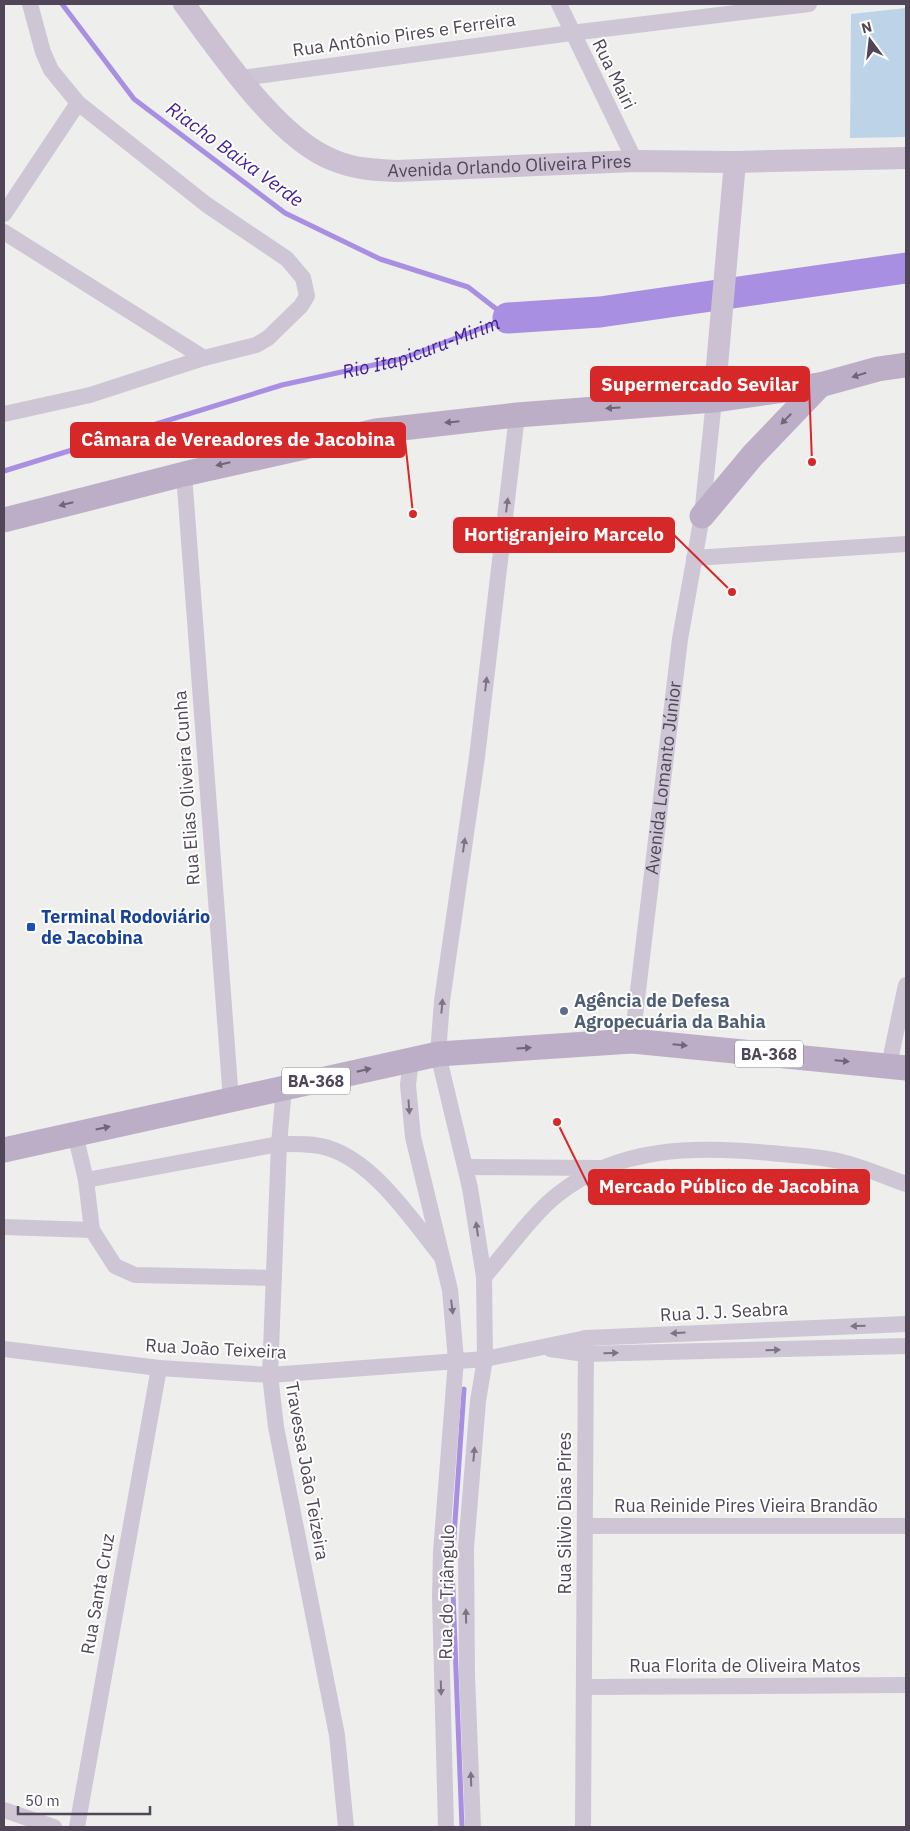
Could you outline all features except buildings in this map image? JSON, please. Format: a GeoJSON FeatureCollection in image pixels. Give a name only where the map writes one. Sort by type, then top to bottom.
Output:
{"type":"FeatureCollection","features":[{"type":"Feature","properties":{"kind":"main road","name":"Avenida Orlando Oliveira Pires"},"geometry":{"type":"LineString","coordinates":[[184,4],[281,125],[304,145],[333,160],[362,168],[397,171],[635,161],[735,162],[906,158]]}},
{"type":"Feature","properties":{"kind":"main road"},"geometry":{"type":"LineString","coordinates":[[714,400],[735,162]]}},
{"type":"Feature","properties":{"kind":"main road"},"geometry":{"type":"LineString","coordinates":[[4,520],[184,474],[376,431],[517,415],[714,400],[820,385],[878,369],[906,365]]}},
{"type":"Feature","properties":{"kind":"main road"},"geometry":{"type":"LineString","coordinates":[[702,516],[753,455],[820,385]]}},
{"type":"Feature","properties":{"kind":"main road","name":"BA-368"},"geometry":{"type":"LineString","coordinates":[[4,1150],[438,1054],[632,1041],[898,1067]]}},
{"type":"Feature","properties":{"kind":"street"},"geometry":{"type":"LineString","coordinates":[[4,414],[90,395],[204,358],[239,350],[268,338],[301,306],[307,296],[303,278],[287,259],[207,205],[78,103],[51,70],[30,4]]}},
{"type":"Feature","properties":{"kind":"street","name":"Rua Mairi"},"geometry":{"type":"LineString","coordinates":[[559,4],[571,33],[635,161]]}},
{"type":"Feature","properties":{"kind":"street","name":"Rua Antônio Pires e Ferreira"},"geometry":{"type":"LineString","coordinates":[[242,78],[571,33],[809,4]]}},
{"type":"Feature","properties":{"kind":"street"},"geometry":{"type":"LineString","coordinates":[[4,214],[78,103]]}},
{"type":"Feature","properties":{"kind":"street"},"geometry":{"type":"LineString","coordinates":[[4,232],[204,358]]}},
{"type":"Feature","properties":{"kind":"street","name":"Avenida Lomanto Júnior"},"geometry":{"type":"LineString","coordinates":[[632,1041],[680,640],[702,516],[714,400]]}},
{"type":"Feature","properties":{"kind":"street","name":"Rua do Triângulo"},"geometry":{"type":"LineString","coordinates":[[473,1827],[467,1676],[466,1548],[478,1402],[484,1359],[484,1277],[466,1167],[438,1054],[442,1001],[476,757],[517,415]]}},
{"type":"Feature","properties":{"kind":"street","name":"Rua Elias Oliveira Cunha"},"geometry":{"type":"LineString","coordinates":[[184,474],[231,1100]]}},
{"type":"Feature","properties":{"kind":"street"},"geometry":{"type":"LineString","coordinates":[[694,558],[906,544]]}},
{"type":"Feature","properties":{"kind":"street"},"geometry":{"type":"LineString","coordinates":[[898,1067],[906,985]]}},
{"type":"Feature","properties":{"kind":"street","name":"Rua do Triângulo"},"geometry":{"type":"LineString","coordinates":[[411,1059],[408,1085],[413,1137],[450,1290],[456,1360],[441,1552],[440,1598],[446,1827]]}},
{"type":"Feature","properties":{"kind":"street","name":"Travessa João Teizeira"},"geometry":{"type":"LineString","coordinates":[[284,1088],[279,1144],[270,1375],[276,1427],[337,1735],[346,1827]]}},
{"type":"Feature","properties":{"kind":"street"},"geometry":{"type":"LineString","coordinates":[[75,1134],[86,1180],[92,1230],[115,1266],[135,1275],[274,1278]]}},
{"type":"Feature","properties":{"kind":"street"},"geometry":{"type":"LineString","coordinates":[[86,1180],[279,1144],[304,1144],[329,1148],[349,1158],[371,1175],[406,1211],[444,1260]]}},
{"type":"Feature","properties":{"kind":"street"},"geometry":{"type":"LineString","coordinates":[[484,1277],[556,1196],[582,1177],[641,1155],[676,1150],[726,1149],[835,1160],[906,1184]]}},
{"type":"Feature","properties":{"kind":"street"},"geometry":{"type":"LineString","coordinates":[[466,1167],[605,1168]]}},
{"type":"Feature","properties":{"kind":"street"},"geometry":{"type":"LineString","coordinates":[[4,1228],[92,1230]]}},
{"type":"Feature","properties":{"kind":"street","name":"Rua J. J. Seabra"},"geometry":{"type":"LineString","coordinates":[[456,1360],[484,1359],[545,1348],[585,1346],[699,1332],[906,1324]]}},
{"type":"Feature","properties":{"kind":"street"},"geometry":{"type":"LineString","coordinates":[[699,1332],[700,1352]]}},
{"type":"Feature","properties":{"kind":"street","name":"Rua J. J. Seabra"},"geometry":{"type":"LineString","coordinates":[[585,1346],[700,1352],[906,1346]]}},
{"type":"Feature","properties":{"kind":"street","name":"Rua Silvio Dias Pires"},"geometry":{"type":"LineString","coordinates":[[583,1827],[586,1526],[585,1346]]}},
{"type":"Feature","properties":{"kind":"street","name":"Rua João Teixeira"},"geometry":{"type":"LineString","coordinates":[[4,1349],[159,1368],[270,1375],[456,1360]]}},
{"type":"Feature","properties":{"kind":"street","name":"Rua Santa Cruz"},"geometry":{"type":"LineString","coordinates":[[76,1827],[159,1368]]}},
{"type":"Feature","properties":{"kind":"street","name":"Rua Reinide Pires Vieira Brandão"},"geometry":{"type":"LineString","coordinates":[[586,1526],[906,1526]]}},
{"type":"Feature","properties":{"kind":"street","name":"Rua Florita de Oliveira Matos"},"geometry":{"type":"LineString","coordinates":[[584,1687],[906,1685]]}},
{"type":"Feature","properties":{"kind":"street"},"geometry":{"type":"LineString","coordinates":[[4,1810],[54,1827]]}},
{"type":"Feature","properties":{"kind":"shaded area"},"geometry":{"type":"Polygon","coordinates":[[[906,8],[906,137],[850,138],[851,14],[906,8]]]}},
{"type":"Feature","properties":{"kind":"waterway","name":"Riacho Baixa Verde"},"geometry":{"type":"LineString","coordinates":[[62,4],[134,99],[285,213],[380,259],[468,287],[508,318]]}},
{"type":"Feature","properties":{"kind":"waterway","name":"Rio Itapicuru-Mirim"},"geometry":{"type":"LineString","coordinates":[[508,318],[600,312],[906,268]]}},
{"type":"Feature","properties":{"kind":"waterway","name":"Rio Itapicuru-Mirim"},"geometry":{"type":"LineString","coordinates":[[4,471],[282,385],[401,359],[508,318]]}},
{"type":"Feature","properties":{"kind":"waterway"},"geometry":{"type":"LineString","coordinates":[[462,1827],[452,1566],[464,1389]]}},
{"type":"Feature","properties":{"kind":"place","name":"Supermercado Sevilar"},"geometry":{"type":"Point","coordinates":[812,462]}},
{"type":"Feature","properties":{"kind":"place","name":"Câmara de Vereadores de Jacobina"},"geometry":{"type":"Point","coordinates":[413,514]}},
{"type":"Feature","properties":{"kind":"place","name":"Hortigranjeiro Marcelo"},"geometry":{"type":"Point","coordinates":[732,592]}},
{"type":"Feature","properties":{"kind":"place","name":"Terminal Rodoviário de Jacobina"},"geometry":{"type":"Point","coordinates":[31,927]}},
{"type":"Feature","properties":{"kind":"place","name":"Agência de Defesa Agropecuária da Bahia"},"geometry":{"type":"Point","coordinates":[564,1011]}},
{"type":"Feature","properties":{"kind":"place","name":"Mercado Público de Jacobina"},"geometry":{"type":"Point","coordinates":[557,1122]}}]}
